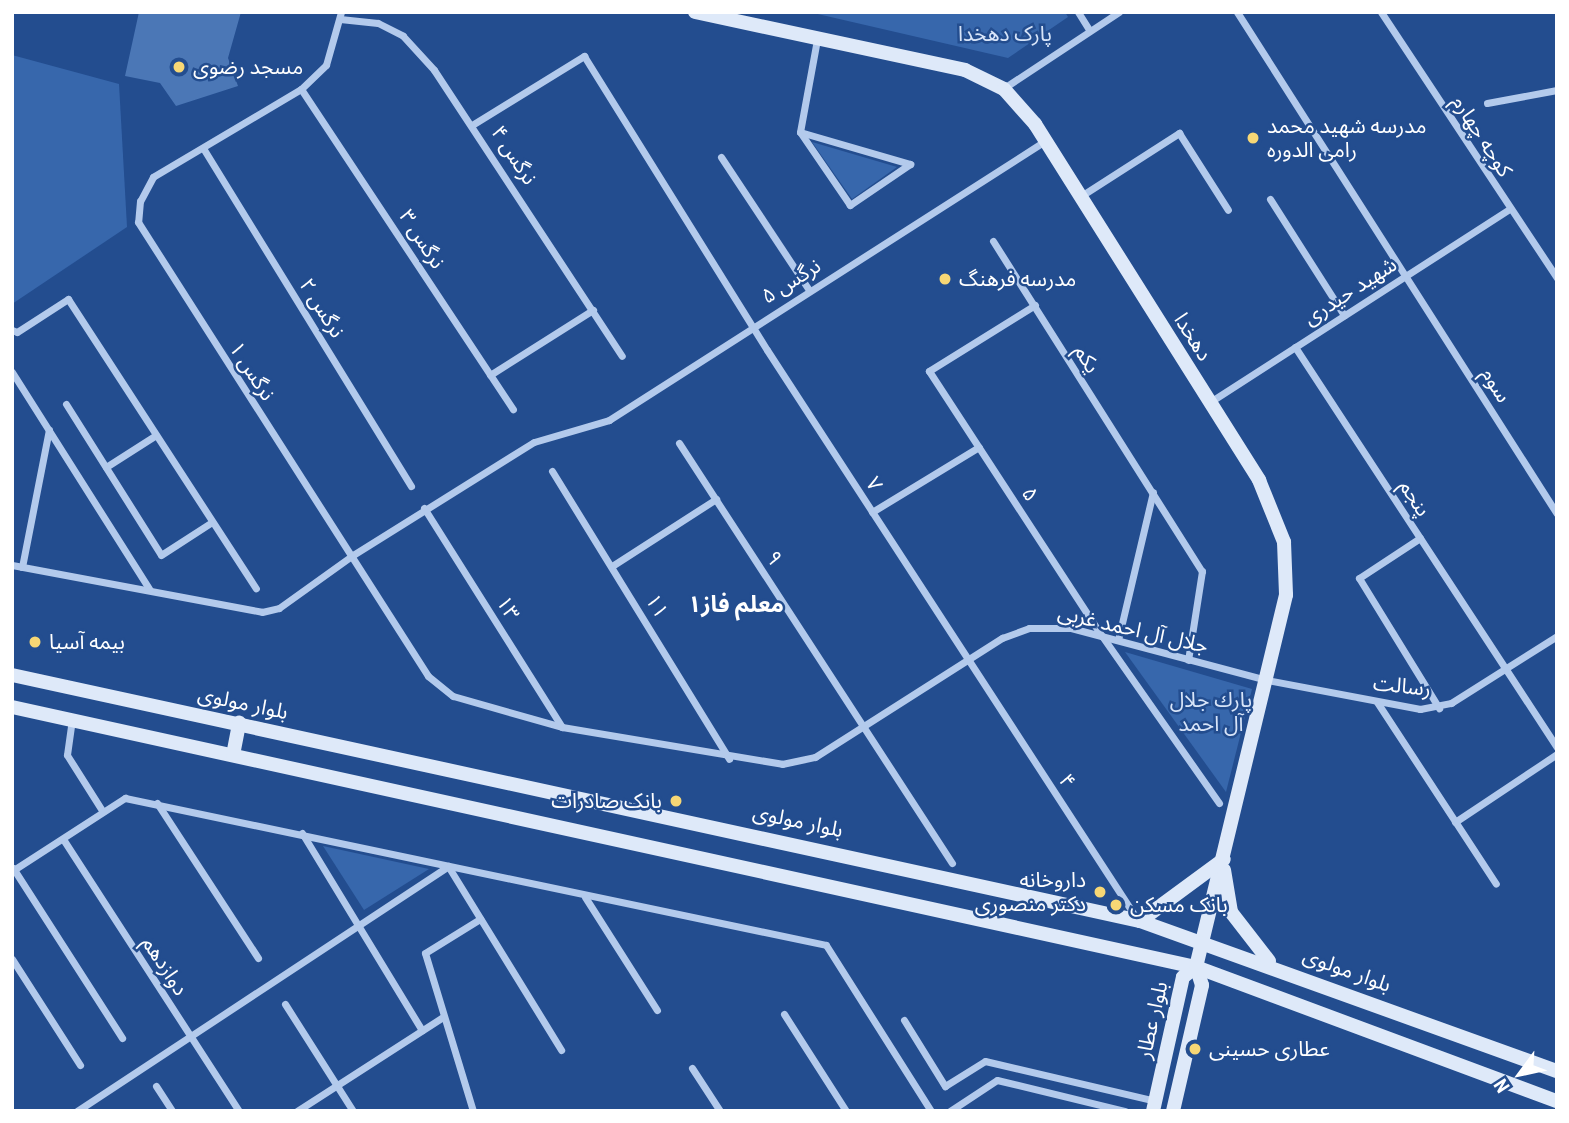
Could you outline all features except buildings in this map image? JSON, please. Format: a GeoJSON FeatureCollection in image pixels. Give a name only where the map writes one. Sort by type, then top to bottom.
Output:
{"type":"FeatureCollection","features":[{"type":"Feature","properties":{"kind":"street","name":"دهخدا"},"geometry":{"type":"LineString","coordinates":[[695,12],[965,70],[1004,89],[1045,141],[1259,480],[1284,542],[1286,595],[1196,967]]}},
{"type":"Feature","properties":{"kind":"street"},"geometry":{"type":"LineString","coordinates":[[1078,12],[1090,31]]}},
{"type":"Feature","properties":{"kind":"street"},"geometry":{"type":"LineString","coordinates":[[1004,89],[1119,12]]}},
{"type":"Feature","properties":{"kind":"street","name":"سوم"},"geometry":{"type":"LineString","coordinates":[[1237,12],[1557,514]]}},
{"type":"Feature","properties":{"kind":"street","name":"کوچه چهارم"},"geometry":{"type":"LineString","coordinates":[[1381,12],[1508,208],[1557,278]]}},
{"type":"Feature","properties":{"kind":"street"},"geometry":{"type":"LineString","coordinates":[[203,148],[301,89],[326,65],[341,16]]}},
{"type":"Feature","properties":{"kind":"street","name":"نرگس ۴"},"geometry":{"type":"LineString","coordinates":[[341,16],[378,23],[402,36],[472,124],[622,356]]}},
{"type":"Feature","properties":{"kind":"street"},"geometry":{"type":"LineString","coordinates":[[800,132],[910,164],[850,205],[800,132],[817,38]]}},
{"type":"Feature","properties":{"kind":"street","name":"نرگس ۵"},"geometry":{"type":"LineString","coordinates":[[472,124],[584,56],[752,325],[1045,141]]}},
{"type":"Feature","properties":{"kind":"street","name":"نرگس ۳"},"geometry":{"type":"LineString","coordinates":[[301,89],[513,409]]}},
{"type":"Feature","properties":{"kind":"street"},"geometry":{"type":"LineString","coordinates":[[1487,103],[1557,90]]}},
{"type":"Feature","properties":{"kind":"street"},"geometry":{"type":"LineString","coordinates":[[1080,197],[1179,132],[1228,210]]}},
{"type":"Feature","properties":{"kind":"street","name":"نرگس ۱"},"geometry":{"type":"LineString","coordinates":[[203,148],[153,177],[140,201],[138,222],[152,248],[353,555],[428,676],[453,696],[482,708],[562,727],[729,759],[782,764],[816,757]]}},
{"type":"Feature","properties":{"kind":"street","name":"نرگس ۲"},"geometry":{"type":"LineString","coordinates":[[203,148],[411,486]]}},
{"type":"Feature","properties":{"kind":"street"},"geometry":{"type":"LineString","coordinates":[[721,157],[809,290]]}},
{"type":"Feature","properties":{"kind":"street"},"geometry":{"type":"LineString","coordinates":[[1270,199],[1344,315]]}},
{"type":"Feature","properties":{"kind":"street","name":"شهید حیدری"},"geometry":{"type":"LineString","coordinates":[[1210,402],[1508,208]]}},
{"type":"Feature","properties":{"kind":"street","name":"یکم"},"geometry":{"type":"LineString","coordinates":[[993,241],[1153,492],[1205,582],[1188,660]]}},
{"type":"Feature","properties":{"kind":"street"},"geometry":{"type":"LineString","coordinates":[[12,330],[17,332],[68,299],[256,588]]}},
{"type":"Feature","properties":{"kind":"street","name":"۵"},"geometry":{"type":"LineString","coordinates":[[1035,305],[929,371],[1102,636],[1219,803]]}},
{"type":"Feature","properties":{"kind":"street"},"geometry":{"type":"LineString","coordinates":[[490,375],[593,310]]}},
{"type":"Feature","properties":{"kind":"street"},"geometry":{"type":"LineString","coordinates":[[12,565],[271,611],[424,508],[534,442],[609,420],[752,325]]}},
{"type":"Feature","properties":{"kind":"street","name":"۷"},"geometry":{"type":"LineString","coordinates":[[752,325],[967,661]]}},
{"type":"Feature","properties":{"kind":"street","name":"پنجم"},"geometry":{"type":"LineString","coordinates":[[1295,347],[1557,747]]}},
{"type":"Feature","properties":{"kind":"street"},"geometry":{"type":"LineString","coordinates":[[12,372],[149,589]]}},
{"type":"Feature","properties":{"kind":"street"},"geometry":{"type":"LineString","coordinates":[[66,404],[160,555],[212,522]]}},
{"type":"Feature","properties":{"kind":"street"},"geometry":{"type":"LineString","coordinates":[[22,567],[49,430]]}},
{"type":"Feature","properties":{"kind":"street"},"geometry":{"type":"LineString","coordinates":[[106,467],[156,435]]}},
{"type":"Feature","properties":{"kind":"street","name":"۹"},"geometry":{"type":"LineString","coordinates":[[679,443],[952,863]]}},
{"type":"Feature","properties":{"kind":"street"},"geometry":{"type":"LineString","coordinates":[[872,512],[979,447]]}},
{"type":"Feature","properties":{"kind":"street","name":"۱۱"},"geometry":{"type":"LineString","coordinates":[[552,471],[729,759]]}},
{"type":"Feature","properties":{"kind":"street"},"geometry":{"type":"LineString","coordinates":[[1118,640],[1153,492]]}},
{"type":"Feature","properties":{"kind":"street"},"geometry":{"type":"LineString","coordinates":[[612,566],[716,499]]}},
{"type":"Feature","properties":{"kind":"street","name":"۱۳"},"geometry":{"type":"LineString","coordinates":[[424,508],[562,727]]}},
{"type":"Feature","properties":{"kind":"street"},"geometry":{"type":"LineString","coordinates":[[1420,538],[1359,578],[1439,708]]}},
{"type":"Feature","properties":{"kind":"street","name":"جلال آل احمد غربی"},"geometry":{"type":"LineString","coordinates":[[816,757],[967,661],[1029,628],[1055,626],[1102,636],[1267,680]]}},
{"type":"Feature","properties":{"kind":"street","name":"رسالت"},"geometry":{"type":"LineString","coordinates":[[1267,680],[1377,702],[1439,708],[1557,636]]}},
{"type":"Feature","properties":{"kind":"street","name":"۴"},"geometry":{"type":"LineString","coordinates":[[967,661],[1139,920]]}},
{"type":"Feature","properties":{"kind":"street","name":"بلوار مولوی"},"geometry":{"type":"LineString","coordinates":[[12,675],[1139,920],[1202,939],[1557,1071]]}},
{"type":"Feature","properties":{"kind":"street"},"geometry":{"type":"LineString","coordinates":[[1377,702],[1496,884]]}},
{"type":"Feature","properties":{"kind":"street"},"geometry":{"type":"LineString","coordinates":[[12,707],[1196,967],[1557,1101]]}},
{"type":"Feature","properties":{"kind":"street"},"geometry":{"type":"LineString","coordinates":[[72,719],[67,755],[103,812]]}},
{"type":"Feature","properties":{"kind":"street"},"geometry":{"type":"LineString","coordinates":[[233,755],[239,723]]}},
{"type":"Feature","properties":{"kind":"street"},"geometry":{"type":"LineString","coordinates":[[1455,822],[1557,754]]}},
{"type":"Feature","properties":{"kind":"street"},"geometry":{"type":"LineString","coordinates":[[122,1038],[13,870],[125,798],[302,833],[585,897],[826,945],[931,1111]]}},
{"type":"Feature","properties":{"kind":"street"},"geometry":{"type":"LineString","coordinates":[[157,803],[258,958]]}},
{"type":"Feature","properties":{"kind":"street"},"geometry":{"type":"LineString","coordinates":[[302,833],[422,1030]]}},
{"type":"Feature","properties":{"kind":"street","name":"دوازدهم"},"geometry":{"type":"LineString","coordinates":[[63,839],[239,1111]]}},
{"type":"Feature","properties":{"kind":"street"},"geometry":{"type":"LineString","coordinates":[[1139,920],[1224,859],[1231,912],[1272,965]]}},
{"type":"Feature","properties":{"kind":"street"},"geometry":{"type":"LineString","coordinates":[[448,866],[561,1050]]}},
{"type":"Feature","properties":{"kind":"street"},"geometry":{"type":"LineString","coordinates":[[77,1111],[448,866]]}},
{"type":"Feature","properties":{"kind":"street"},"geometry":{"type":"LineString","coordinates":[[585,897],[657,1010]]}},
{"type":"Feature","properties":{"kind":"street"},"geometry":{"type":"LineString","coordinates":[[473,1111],[425,953],[480,919]]}},
{"type":"Feature","properties":{"kind":"street"},"geometry":{"type":"LineString","coordinates":[[12,959],[80,1065]]}},
{"type":"Feature","properties":{"kind":"street","name":"بلوار عطار"},"geometry":{"type":"LineString","coordinates":[[1154,1106],[1183,977],[1196,967],[1202,985],[1172,1111]]}},
{"type":"Feature","properties":{"kind":"street"},"geometry":{"type":"LineString","coordinates":[[285,1004],[353,1111]]}},
{"type":"Feature","properties":{"kind":"street"},"geometry":{"type":"LineString","coordinates":[[784,1014],[846,1111]]}},
{"type":"Feature","properties":{"kind":"street"},"geometry":{"type":"LineString","coordinates":[[297,1111],[443,1017]]}},
{"type":"Feature","properties":{"kind":"street"},"geometry":{"type":"LineString","coordinates":[[904,1020],[945,1086],[985,1061],[1154,1106]]}},
{"type":"Feature","properties":{"kind":"street"},"geometry":{"type":"LineString","coordinates":[[692,1068],[720,1111]]}},
{"type":"Feature","properties":{"kind":"street"},"geometry":{"type":"LineString","coordinates":[[950,1111],[996,1080],[1125,1111]]}},
{"type":"Feature","properties":{"kind":"street"},"geometry":{"type":"LineString","coordinates":[[156,1086],[172,1111]]}},
{"type":"Feature","properties":{"kind":"street"},"geometry":{"type":"LineString","coordinates":[[1081,1111],[1084,1101]]}},
{"type":"Feature","properties":{"kind":"green space","name":"پارک دهخدا"},"geometry":{"type":"Polygon","coordinates":[[[809,12],[1065,12],[1068,17],[1008,58],[809,12]]]}},
{"type":"Feature","properties":{"kind":"green space"},"geometry":{"type":"Polygon","coordinates":[[[12,55],[119,84],[127,227],[12,304],[12,55]]]}},
{"type":"Feature","properties":{"kind":"green space"},"geometry":{"type":"Polygon","coordinates":[[[812,142],[897,167],[852,199],[812,142]]]}},
{"type":"Feature","properties":{"kind":"green space","name":"پارك جلال آل احمد"},"geometry":{"type":"Polygon","coordinates":[[[1125,652],[1252,689],[1226,792],[1125,652]]]}},
{"type":"Feature","properties":{"kind":"green space"},"geometry":{"type":"Polygon","coordinates":[[[323,846],[429,869],[364,910],[323,846]]]}},
{"type":"Feature","properties":{"kind":"place","name":"مسجد رضوی"},"geometry":{"type":"Point","coordinates":[179,67]}},
{"type":"Feature","properties":{"kind":"place","name":"مدرسه شهید محمد رامی الدوره"},"geometry":{"type":"Point","coordinates":[1253,138]}},
{"type":"Feature","properties":{"kind":"place","name":"مدرسه فرهنگ"},"geometry":{"type":"Point","coordinates":[945,279]}},
{"type":"Feature","properties":{"kind":"place","name":"بیمه آسیا"},"geometry":{"type":"Point","coordinates":[35,642]}},
{"type":"Feature","properties":{"kind":"place","name":"بانک صادرات"},"geometry":{"type":"Point","coordinates":[676,801]}},
{"type":"Feature","properties":{"kind":"place","name":"داروخانه دکتر منصوری"},"geometry":{"type":"Point","coordinates":[1100,892]}},
{"type":"Feature","properties":{"kind":"place","name":"بانک مسکن"},"geometry":{"type":"Point","coordinates":[1116,905]}},
{"type":"Feature","properties":{"kind":"place","name":"عطاری حسینی"},"geometry":{"type":"Point","coordinates":[1195,1049]}},
{"type":"Feature","properties":{"kind":"district","name":"معلم فاز۱"},"geometry":{"type":"Point","coordinates":[736,605]}}]}
